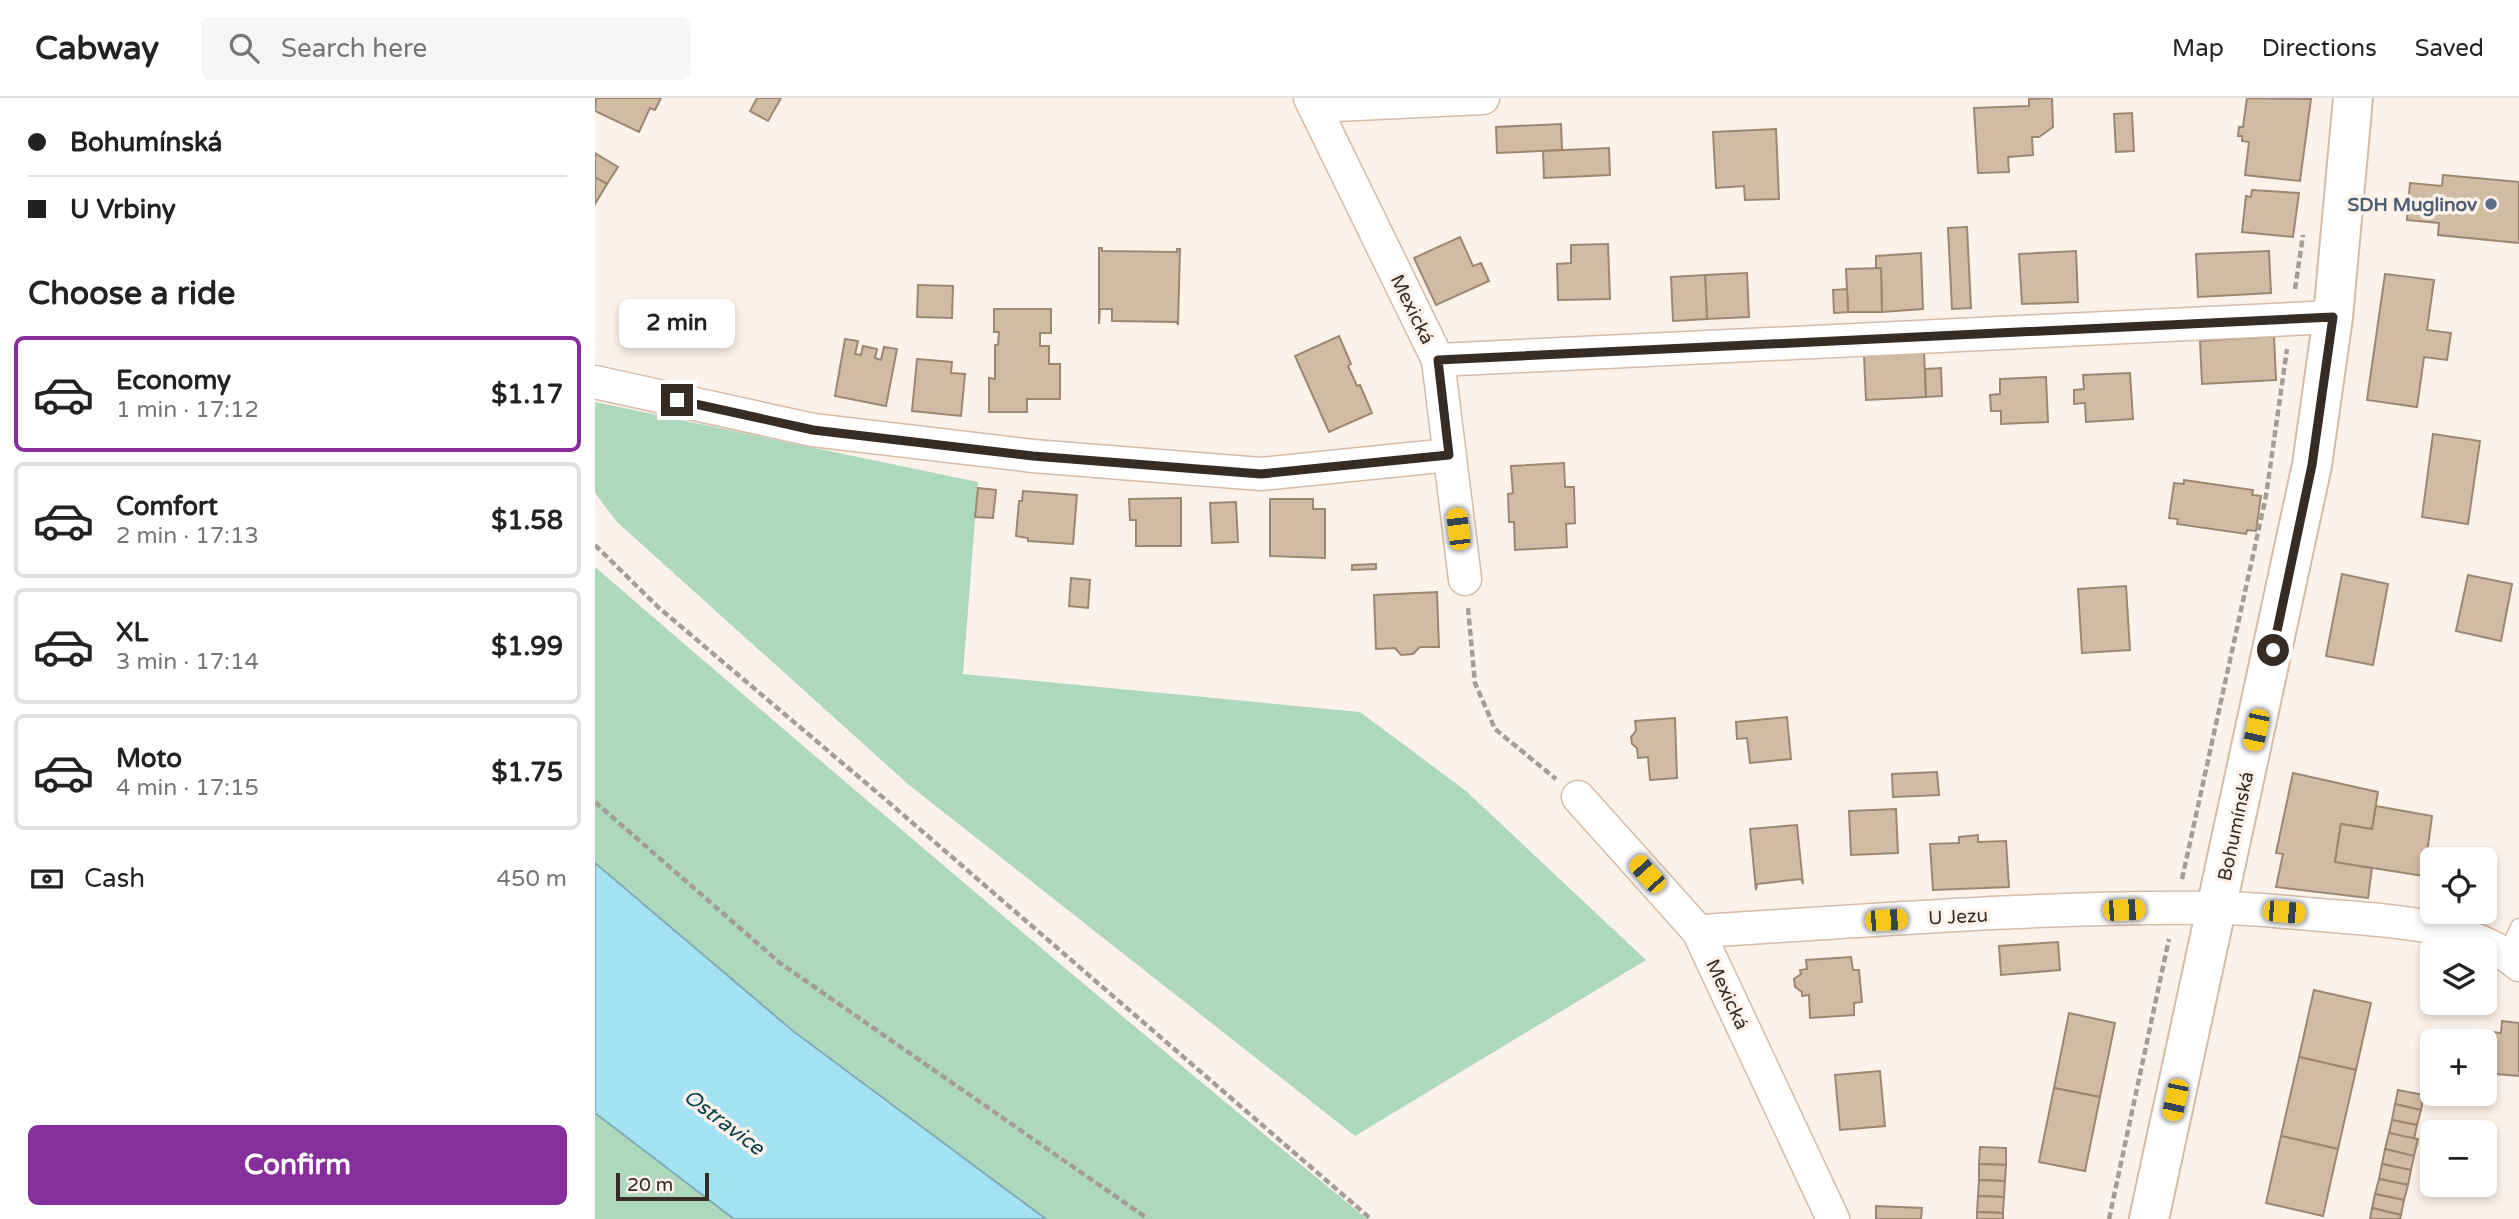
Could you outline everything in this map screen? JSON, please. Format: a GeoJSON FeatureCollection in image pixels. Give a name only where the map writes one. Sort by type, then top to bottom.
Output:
{"type":"FeatureCollection","features":[{"type":"Feature","properties":{"kind":"main road","name":"Bohumínská"},"geometry":{"type":"LineString","coordinates":[[2149,1219],[2312,465],[2333,317],[2353,98]]}},
{"type":"Feature","properties":{"kind":"street"},"geometry":{"type":"LineString","coordinates":[[1312,102],[1483,98]]}},
{"type":"Feature","properties":{"kind":"street","name":"Mexická"},"geometry":{"type":"LineString","coordinates":[[1312,102],[1438,360],[1465,579]]}},
{"type":"Feature","properties":{"kind":"street"},"geometry":{"type":"LineString","coordinates":[[1438,360],[2333,317]]}},
{"type":"Feature","properties":{"kind":"street"},"geometry":{"type":"LineString","coordinates":[[595,382],[813,430],[1033,456],[1261,474],[1449,455]]}},
{"type":"Feature","properties":{"kind":"street","name":"Mexická"},"geometry":{"type":"LineString","coordinates":[[1578,797],[1698,931],[1833,1219]]}},
{"type":"Feature","properties":{"kind":"street","name":"U Jezu"},"geometry":{"type":"LineString","coordinates":[[1698,931],[2019,913],[2218,908],[2393,922],[2448,932],[2515,949]]}},
{"type":"Feature","properties":{"kind":"path"},"geometry":{"type":"LineString","coordinates":[[2109,1219],[2266,496],[2303,232]]}},
{"type":"Feature","properties":{"kind":"path"},"geometry":{"type":"LineString","coordinates":[[595,545],[658,607],[1371,1219]]}},
{"type":"Feature","properties":{"kind":"path"},"geometry":{"type":"LineString","coordinates":[[1465,579],[1475,683],[1495,729],[1578,797]]}},
{"type":"Feature","properties":{"kind":"path"},"geometry":{"type":"LineString","coordinates":[[595,802],[780,963],[1148,1219]]}},
{"type":"Feature","properties":{"kind":"green space"},"geometry":{"type":"Polygon","coordinates":[[[595,402],[978,482],[963,674],[1360,712],[1466,791],[1646,960],[1355,1136],[909,785],[617,522],[595,493],[595,402]]]}},
{"type":"Feature","properties":{"kind":"green space"},"geometry":{"type":"Polygon","coordinates":[[[595,567],[1172,1058],[1367,1219],[1046,1219],[793,1031],[595,863],[595,567]]]}},
{"type":"Feature","properties":{"kind":"green space"},"geometry":{"type":"Polygon","coordinates":[[[595,1113],[603,1119],[734,1219],[595,1219],[595,1113]]]}},
{"type":"Feature","properties":{"kind":"water","name":"Ostravice"},"geometry":{"type":"Polygon","coordinates":[[[595,863],[793,1031],[1046,1219],[734,1219],[595,1113],[595,863]]]}},
{"type":"Feature","properties":{"kind":"building"},"geometry":{"type":"Polygon","coordinates":[[[596,98],[661,98],[655,110],[650,108],[639,132],[595,111],[596,98]]]}},
{"type":"Feature","properties":{"kind":"building"},"geometry":{"type":"Polygon","coordinates":[[[757,98],[781,98],[768,121],[750,111],[757,98]]]}},
{"type":"Feature","properties":{"kind":"building"},"geometry":{"type":"Polygon","coordinates":[[[2052,98],[2053,127],[2039,137],[2032,137],[2033,155],[2008,157],[2009,172],[1978,173],[1974,108],[2029,106],[2029,99],[2052,98]]]}},
{"type":"Feature","properties":{"kind":"building"},"geometry":{"type":"Polygon","coordinates":[[[2247,98],[2311,99],[2300,181],[2245,175],[2249,142],[2242,141],[2242,136],[2238,136],[2239,127],[2243,127],[2247,98]]]}},
{"type":"Feature","properties":{"kind":"building"},"geometry":{"type":"Polygon","coordinates":[[[2132,113],[2134,151],[2116,152],[2114,114],[2132,113]]]}},
{"type":"Feature","properties":{"kind":"building"},"geometry":{"type":"Polygon","coordinates":[[[1561,124],[1562,150],[1497,153],[1496,127],[1561,124]]]}},
{"type":"Feature","properties":{"kind":"building"},"geometry":{"type":"Polygon","coordinates":[[[1776,129],[1779,199],[1745,200],[1744,186],[1716,188],[1713,132],[1776,129]]]}},
{"type":"Feature","properties":{"kind":"building"},"geometry":{"type":"Polygon","coordinates":[[[1609,148],[1610,175],[1544,178],[1543,151],[1609,148]]]}},
{"type":"Feature","properties":{"kind":"building"},"geometry":{"type":"Polygon","coordinates":[[[595,153],[618,167],[607,184],[595,177],[595,153]]]}},
{"type":"Feature","properties":{"kind":"building"},"geometry":{"type":"Polygon","coordinates":[[[2443,175],[2519,182],[2519,243],[2438,235],[2439,223],[2407,220],[2410,183],[2442,186],[2443,175]]]}},
{"type":"Feature","properties":{"kind":"building"},"geometry":{"type":"Polygon","coordinates":[[[595,177],[607,184],[595,204],[595,177]]]}},
{"type":"Feature","properties":{"kind":"building"},"geometry":{"type":"Polygon","coordinates":[[[2252,190],[2299,193],[2293,237],[2242,232],[2246,196],[2251,197],[2252,190]]]}},
{"type":"Feature","properties":{"kind":"building"},"geometry":{"type":"Polygon","coordinates":[[[1967,227],[1971,308],[1952,309],[1948,228],[1967,227]]]}},
{"type":"Feature","properties":{"kind":"building"},"geometry":{"type":"Polygon","coordinates":[[[1460,237],[1473,266],[1481,263],[1489,281],[1436,305],[1414,258],[1460,237]]]}},
{"type":"Feature","properties":{"kind":"building"},"geometry":{"type":"Polygon","coordinates":[[[1608,244],[1610,299],[1558,300],[1557,264],[1571,263],[1571,245],[1608,244]]]}},
{"type":"Feature","properties":{"kind":"building"},"geometry":{"type":"Polygon","coordinates":[[[1099,248],[1102,248],[1102,251],[1177,252],[1177,249],[1180,249],[1178,325],[1177,322],[1112,321],[1112,309],[1100,309],[1099,324],[1099,248]]]}},
{"type":"Feature","properties":{"kind":"building"},"geometry":{"type":"Polygon","coordinates":[[[2076,251],[2078,302],[2022,304],[2019,254],[2076,251]]]}},
{"type":"Feature","properties":{"kind":"building"},"geometry":{"type":"Polygon","coordinates":[[[2269,251],[2271,293],[2198,297],[2196,254],[2269,251]]]}},
{"type":"Feature","properties":{"kind":"building"},"geometry":{"type":"Polygon","coordinates":[[[1921,253],[1923,309],[1882,312],[1881,268],[1876,268],[1876,256],[1921,253]]]}},
{"type":"Feature","properties":{"kind":"building"},"geometry":{"type":"Polygon","coordinates":[[[1881,268],[1882,312],[1848,312],[1846,269],[1881,268]]]}},
{"type":"Feature","properties":{"kind":"building"},"geometry":{"type":"Polygon","coordinates":[[[1747,273],[1749,317],[1707,319],[1705,275],[1747,273]]]}},
{"type":"Feature","properties":{"kind":"building"},"geometry":{"type":"Polygon","coordinates":[[[2385,274],[2434,280],[2427,330],[2451,333],[2447,360],[2424,357],[2417,407],[2367,400],[2385,274]]]}},
{"type":"Feature","properties":{"kind":"building"},"geometry":{"type":"Polygon","coordinates":[[[1705,275],[1707,319],[1673,321],[1671,277],[1705,275]]]}},
{"type":"Feature","properties":{"kind":"building"},"geometry":{"type":"Polygon","coordinates":[[[918,285],[953,286],[952,318],[917,317],[918,285]]]}},
{"type":"Feature","properties":{"kind":"building"},"geometry":{"type":"Polygon","coordinates":[[[1847,289],[1848,312],[1834,313],[1833,290],[1847,289]]]}},
{"type":"Feature","properties":{"kind":"building"},"geometry":{"type":"Polygon","coordinates":[[[994,309],[1051,309],[1051,333],[1040,333],[1040,346],[1049,346],[1049,364],[1060,364],[1060,399],[1027,399],[1027,412],[989,412],[989,378],[995,379],[995,345],[998,345],[999,332],[994,332],[994,309]]]}},
{"type":"Feature","properties":{"kind":"building"},"geometry":{"type":"Polygon","coordinates":[[[1339,336],[1351,364],[1348,366],[1372,413],[1329,432],[1295,356],[1339,336]]]}},
{"type":"Feature","properties":{"kind":"building"},"geometry":{"type":"Polygon","coordinates":[[[2274,336],[2276,380],[2202,384],[2200,341],[2274,336]]]}},
{"type":"Feature","properties":{"kind":"building"},"geometry":{"type":"Polygon","coordinates":[[[845,339],[858,341],[855,354],[861,355],[863,346],[877,349],[875,358],[881,360],[884,347],[897,349],[886,406],[835,396],[845,339]]]}},
{"type":"Feature","properties":{"kind":"building"},"geometry":{"type":"Polygon","coordinates":[[[1924,352],[1926,397],[1866,400],[1864,355],[1924,352]]]}},
{"type":"Feature","properties":{"kind":"building"},"geometry":{"type":"Polygon","coordinates":[[[917,359],[952,362],[951,373],[965,374],[961,416],[912,411],[917,359]]]}},
{"type":"Feature","properties":{"kind":"building"},"geometry":{"type":"Polygon","coordinates":[[[1941,368],[1942,396],[1926,397],[1925,369],[1941,368]]]}},
{"type":"Feature","properties":{"kind":"building"},"geometry":{"type":"Polygon","coordinates":[[[2130,373],[2133,419],[2086,422],[2085,403],[2074,404],[2074,390],[2084,389],[2083,375],[2130,373]]]}},
{"type":"Feature","properties":{"kind":"building"},"geometry":{"type":"Polygon","coordinates":[[[2046,377],[2048,422],[2001,424],[2001,411],[1991,411],[1990,395],[2000,394],[2000,379],[2046,377]]]}},
{"type":"Feature","properties":{"kind":"building"},"geometry":{"type":"Polygon","coordinates":[[[2433,434],[2480,441],[2468,524],[2422,517],[2433,434]]]}},
{"type":"Feature","properties":{"kind":"building"},"geometry":{"type":"Polygon","coordinates":[[[1564,463],[1565,487],[1574,487],[1575,523],[1566,524],[1567,547],[1515,550],[1514,522],[1509,522],[1508,494],[1513,493],[1511,466],[1564,463]]]}},
{"type":"Feature","properties":{"kind":"building"},"geometry":{"type":"Polygon","coordinates":[[[2184,480],[2253,490],[2252,495],[2261,496],[2256,531],[2247,530],[2246,534],[2177,524],[2178,519],[2169,518],[2174,483],[2184,484],[2184,480]]]}},
{"type":"Feature","properties":{"kind":"building"},"geometry":{"type":"Polygon","coordinates":[[[978,488],[996,490],[993,518],[975,517],[978,488]]]}},
{"type":"Feature","properties":{"kind":"building"},"geometry":{"type":"Polygon","coordinates":[[[1023,491],[1077,495],[1073,544],[1028,541],[1028,538],[1016,536],[1019,501],[1022,501],[1023,491]]]}},
{"type":"Feature","properties":{"kind":"building"},"geometry":{"type":"Polygon","coordinates":[[[1181,498],[1181,546],[1136,546],[1136,520],[1130,520],[1129,499],[1181,498]]]}},
{"type":"Feature","properties":{"kind":"building"},"geometry":{"type":"Polygon","coordinates":[[[1270,499],[1313,499],[1313,509],[1325,509],[1325,558],[1270,556],[1270,499]]]}},
{"type":"Feature","properties":{"kind":"building"},"geometry":{"type":"Polygon","coordinates":[[[1236,502],[1238,542],[1212,543],[1210,503],[1236,502]]]}},
{"type":"Feature","properties":{"kind":"building"},"geometry":{"type":"Polygon","coordinates":[[[1376,564],[1376,569],[1352,570],[1352,565],[1376,564]]]}},
{"type":"Feature","properties":{"kind":"building"},"geometry":{"type":"Polygon","coordinates":[[[2342,574],[2388,584],[2373,665],[2326,656],[2342,574]]]}},
{"type":"Feature","properties":{"kind":"building"},"geometry":{"type":"Polygon","coordinates":[[[2468,575],[2512,584],[2501,641],[2456,631],[2468,575]]]}},
{"type":"Feature","properties":{"kind":"building"},"geometry":{"type":"Polygon","coordinates":[[[1071,578],[1090,580],[1088,608],[1069,606],[1071,578]]]}},
{"type":"Feature","properties":{"kind":"building"},"geometry":{"type":"Polygon","coordinates":[[[2126,586],[2130,650],[2082,653],[2078,589],[2126,586]]]}},
{"type":"Feature","properties":{"kind":"building"},"geometry":{"type":"Polygon","coordinates":[[[1437,592],[1439,647],[1420,647],[1413,654],[1401,655],[1395,648],[1376,649],[1374,595],[1437,592]]]}},
{"type":"Feature","properties":{"kind":"building"},"geometry":{"type":"Polygon","coordinates":[[[1787,717],[1791,759],[1750,763],[1747,738],[1737,739],[1736,722],[1787,717]]]}},
{"type":"Feature","properties":{"kind":"building"},"geometry":{"type":"Polygon","coordinates":[[[1675,718],[1677,778],[1650,780],[1648,757],[1638,758],[1637,748],[1632,744],[1631,737],[1636,731],[1635,721],[1675,718]]]}},
{"type":"Feature","properties":{"kind":"building"},"geometry":{"type":"Polygon","coordinates":[[[1937,772],[1939,795],[1893,797],[1892,774],[1937,772]]]}},
{"type":"Feature","properties":{"kind":"building"},"geometry":{"type":"Polygon","coordinates":[[[2293,773],[2378,792],[2372,829],[2341,824],[2335,862],[2372,868],[2368,898],[2276,887],[2283,854],[2276,853],[2293,773]]]}},
{"type":"Feature","properties":{"kind":"building"},"geometry":{"type":"Polygon","coordinates":[[[2376,806],[2432,816],[2428,847],[2420,847],[2420,875],[2335,862],[2341,824],[2372,829],[2376,806]]]}},
{"type":"Feature","properties":{"kind":"building"},"geometry":{"type":"Polygon","coordinates":[[[1896,809],[1898,853],[1851,855],[1849,811],[1896,809]]]}},
{"type":"Feature","properties":{"kind":"building"},"geometry":{"type":"Polygon","coordinates":[[[1797,825],[1803,884],[1801,879],[1757,884],[1756,890],[1750,829],[1797,825]]]}},
{"type":"Feature","properties":{"kind":"building"},"geometry":{"type":"Polygon","coordinates":[[[1978,835],[1978,842],[2006,841],[2009,887],[1933,890],[1930,844],[1959,843],[1959,837],[1978,835]]]}},
{"type":"Feature","properties":{"kind":"building"},"geometry":{"type":"Polygon","coordinates":[[[2058,942],[2060,970],[2001,975],[1999,946],[2058,942]]]}},
{"type":"Feature","properties":{"kind":"building"},"geometry":{"type":"Polygon","coordinates":[[[1851,957],[1853,970],[1859,970],[1862,1002],[1854,1003],[1854,1015],[1810,1018],[1809,995],[1802,996],[1802,992],[1795,987],[1794,979],[1801,974],[1800,970],[1807,969],[1806,960],[1851,957]]]}},
{"type":"Feature","properties":{"kind":"building"},"geometry":{"type":"Polygon","coordinates":[[[2314,990],[2371,1003],[2356,1070],[2299,1057],[2314,990]]]}},
{"type":"Feature","properties":{"kind":"building"},"geometry":{"type":"Polygon","coordinates":[[[2069,1013],[2115,1023],[2100,1097],[2054,1088],[2069,1013]]]}},
{"type":"Feature","properties":{"kind":"building"},"geometry":{"type":"Polygon","coordinates":[[[2502,1021],[2519,1023],[2519,1076],[2497,1074],[2497,1033],[2501,1033],[2502,1021]]]}},
{"type":"Feature","properties":{"kind":"building"},"geometry":{"type":"Polygon","coordinates":[[[2299,1057],[2356,1070],[2338,1149],[2281,1136],[2299,1057]]]}},
{"type":"Feature","properties":{"kind":"building"},"geometry":{"type":"Polygon","coordinates":[[[1880,1071],[1885,1126],[1840,1130],[1835,1075],[1880,1071]]]}},
{"type":"Feature","properties":{"kind":"building"},"geometry":{"type":"Polygon","coordinates":[[[2054,1088],[2100,1097],[2085,1171],[2039,1162],[2054,1088]]]}},
{"type":"Feature","properties":{"kind":"building"},"geometry":{"type":"Polygon","coordinates":[[[2398,1090],[2420,1094],[2422,1106],[2421,1110],[2395,1104],[2398,1090]]]}},
{"type":"Feature","properties":{"kind":"building"},"geometry":{"type":"Polygon","coordinates":[[[2395,1104],[2421,1110],[2417,1125],[2392,1120],[2395,1104]]]}},
{"type":"Feature","properties":{"kind":"building"},"geometry":{"type":"Polygon","coordinates":[[[2392,1120],[2417,1125],[2414,1139],[2389,1133],[2392,1120]]]}},
{"type":"Feature","properties":{"kind":"building"},"geometry":{"type":"Polygon","coordinates":[[[2389,1133],[2418,1139],[2414,1156],[2385,1149],[2389,1133]]]}},
{"type":"Feature","properties":{"kind":"building"},"geometry":{"type":"Polygon","coordinates":[[[2281,1136],[2338,1149],[2323,1216],[2266,1203],[2281,1136]]]}},
{"type":"Feature","properties":{"kind":"building"},"geometry":{"type":"Polygon","coordinates":[[[1980,1147],[2006,1148],[2006,1165],[1979,1164],[1980,1147]]]}},
{"type":"Feature","properties":{"kind":"building"},"geometry":{"type":"Polygon","coordinates":[[[2385,1149],[2414,1156],[2411,1170],[2382,1164],[2385,1149]]]}},
{"type":"Feature","properties":{"kind":"building"},"geometry":{"type":"Polygon","coordinates":[[[1979,1164],[2006,1165],[2005,1181],[1979,1180],[1979,1164]]]}},
{"type":"Feature","properties":{"kind":"building"},"geometry":{"type":"Polygon","coordinates":[[[2382,1164],[2411,1170],[2408,1185],[2379,1179],[2382,1164]]]}},
{"type":"Feature","properties":{"kind":"building"},"geometry":{"type":"Polygon","coordinates":[[[2379,1179],[2408,1185],[2404,1200],[2375,1194],[2379,1179]]]}},
{"type":"Feature","properties":{"kind":"building"},"geometry":{"type":"Polygon","coordinates":[[[1979,1180],[2005,1181],[2004,1197],[1978,1196],[1979,1180]]]}},
{"type":"Feature","properties":{"kind":"building"},"geometry":{"type":"Polygon","coordinates":[[[2375,1194],[2404,1200],[2401,1215],[2372,1208],[2375,1194]]]}},
{"type":"Feature","properties":{"kind":"building"},"geometry":{"type":"Polygon","coordinates":[[[1978,1196],[2004,1197],[2003,1213],[1977,1212],[1978,1196]]]}},
{"type":"Feature","properties":{"kind":"building"},"geometry":{"type":"Polygon","coordinates":[[[1876,1206],[1922,1208],[1921,1219],[1876,1219],[1876,1206]]]}},
{"type":"Feature","properties":{"kind":"building"},"geometry":{"type":"Polygon","coordinates":[[[2372,1208],[2401,1215],[2400,1219],[2370,1219],[2372,1208]]]}},
{"type":"Feature","properties":{"kind":"building"},"geometry":{"type":"Polygon","coordinates":[[[1977,1212],[2003,1213],[2003,1219],[1977,1219],[1977,1212]]]}},
{"type":"Feature","properties":{"kind":"place","name":"SDH Muglinov"},"geometry":{"type":"Point","coordinates":[2491,204]}},
{"type":"Feature","properties":{"kind":"route"},"geometry":{"type":"LineString","coordinates":[[677,400],[813,430],[1033,456],[1261,474],[1449,455],[1438,360],[2333,317],[2312,465],[2273,650]]}}]}
